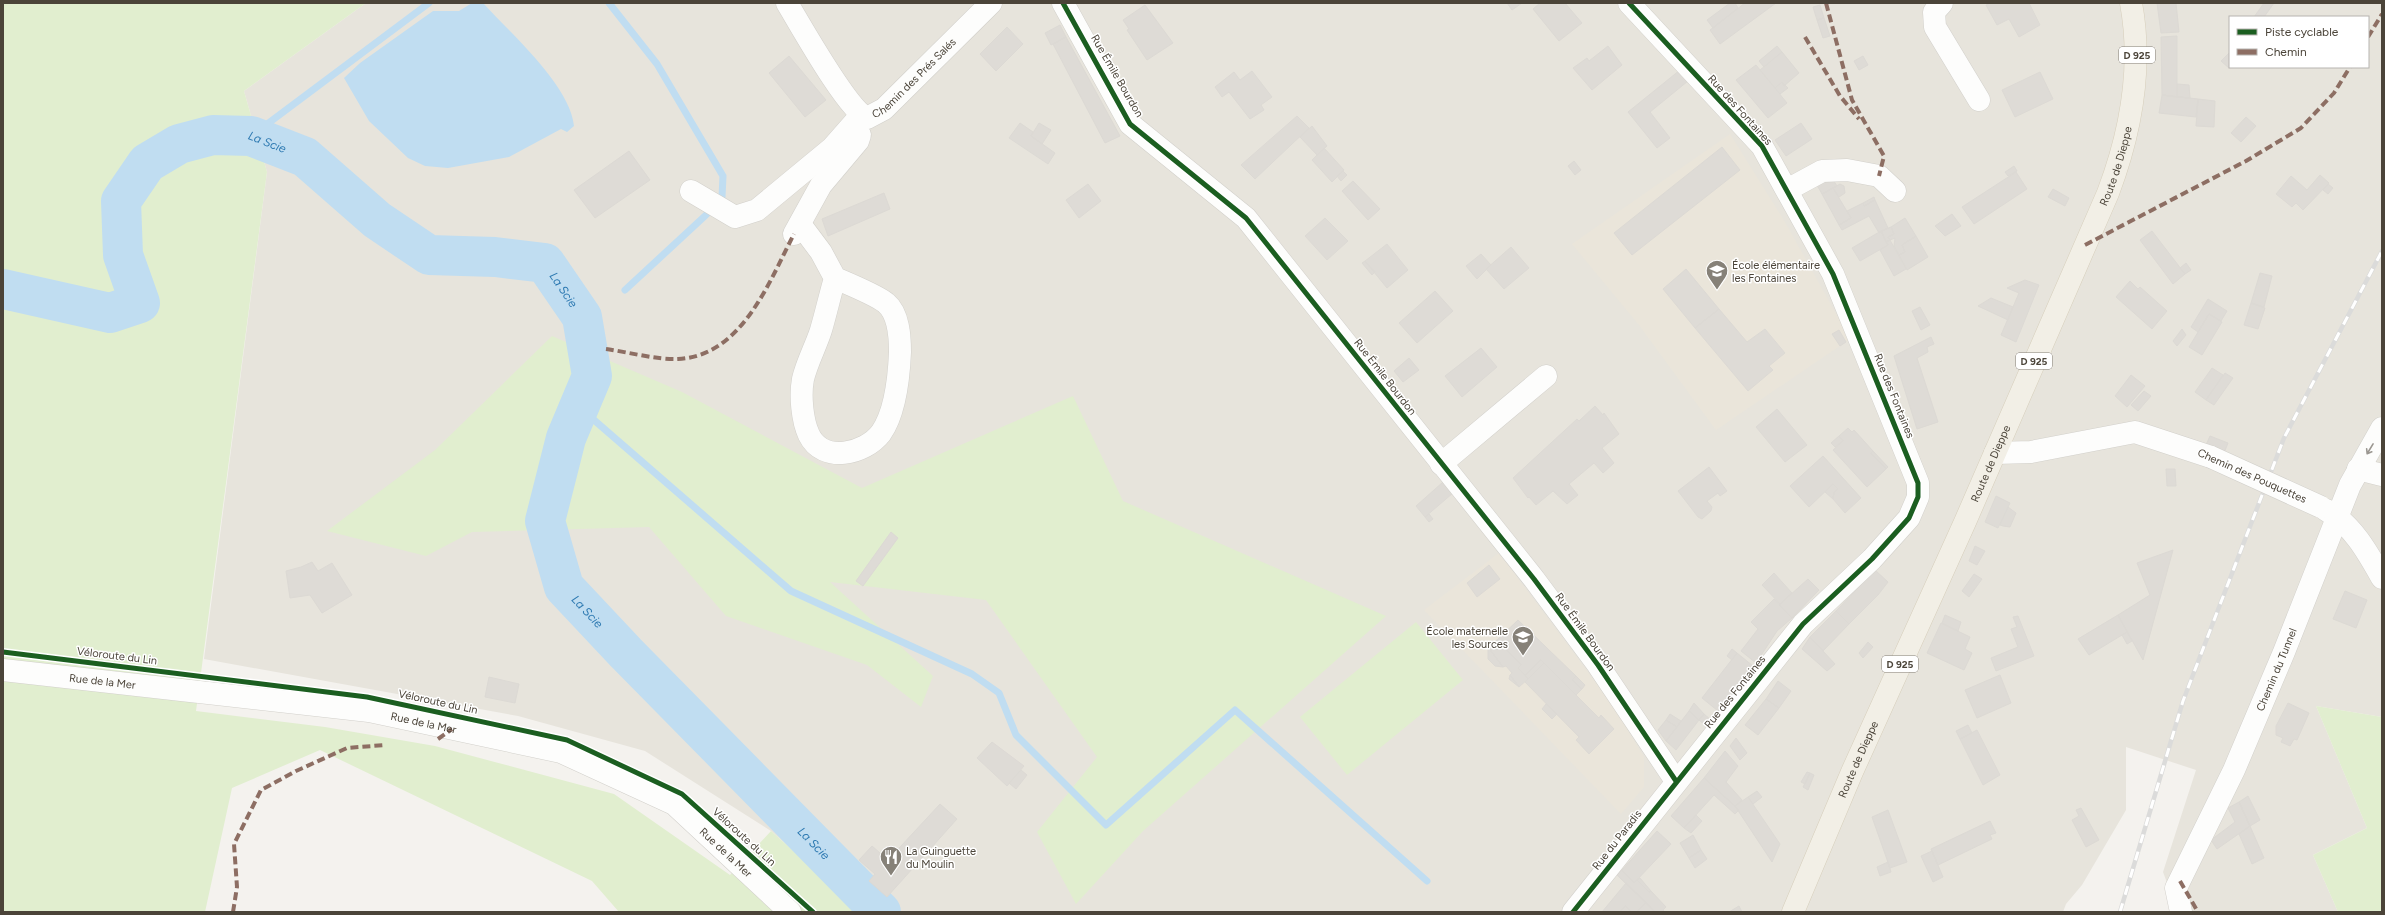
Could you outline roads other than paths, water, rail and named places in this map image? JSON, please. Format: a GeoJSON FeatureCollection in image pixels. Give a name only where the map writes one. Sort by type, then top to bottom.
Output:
{"type":"FeatureCollection","features":[{"type":"Feature","properties":{"kind":"main road","name":"Route de Dieppe"},"geometry":{"type":"LineString","coordinates":[[1793,912],[1852,772],[1995,453],[2108,193],[2121,159],[2132,108],[2135,85],[2137,52],[2131,3]]}},
{"type":"Feature","properties":{"kind":"street","name":"Chemin des Prés Salés"},"geometry":{"type":"LineString","coordinates":[[787,3],[843,92],[864,116],[884,109],[991,3]]}},
{"type":"Feature","properties":{"kind":"street","name":"Rue Émile Bourdon"},"geometry":{"type":"LineString","coordinates":[[1064,3],[1130,124],[1246,218],[1534,579],[1598,665],[1676,781]]}},
{"type":"Feature","properties":{"kind":"street","name":"Rue des Fontaines"},"geometry":{"type":"LineString","coordinates":[[1628,3],[1762,146],[1833,274],[1918,483],[1918,497],[1908,518],[1872,559],[1803,624],[1676,781]]}},
{"type":"Feature","properties":{"kind":"street"},"geometry":{"type":"LineString","coordinates":[[1942,3],[1934,12],[1935,27],[1979,100]]}},
{"type":"Feature","properties":{"kind":"street"},"geometry":{"type":"LineString","coordinates":[[696,194],[735,217],[757,210],[832,148],[864,116]]}},
{"type":"Feature","properties":{"kind":"street"},"geometry":{"type":"LineString","coordinates":[[835,278],[821,330],[803,379],[803,401],[809,436],[822,449],[840,453],[855,452],[868,446],[881,433],[894,401],[899,366],[900,334],[893,312],[886,304],[835,278],[821,252],[797,229],[821,185],[858,141],[864,116]]}},
{"type":"Feature","properties":{"kind":"street"},"geometry":{"type":"LineString","coordinates":[[1786,190],[1822,171],[1848,170],[1879,176],[1895,191]]}},
{"type":"Feature","properties":{"kind":"street"},"geometry":{"type":"LineString","coordinates":[[1441,464],[1546,376]]}},
{"type":"Feature","properties":{"kind":"street","name":"Chemin du Tunnel"},"geometry":{"type":"LineString","coordinates":[[2181,912],[2176,888],[2234,770],[2284,652],[2329,512],[2358,469],[2382,428]]}},
{"type":"Feature","properties":{"kind":"street","name":"Chemin des Pouquettes"},"geometry":{"type":"LineString","coordinates":[[1995,453],[2031,452],[2135,432],[2211,456],[2329,512],[2356,537],[2382,578]]}},
{"type":"Feature","properties":{"kind":"street"},"geometry":{"type":"LineString","coordinates":[[2358,469],[2382,475]]}},
{"type":"Feature","properties":{"kind":"street","name":"Rue de la Mer"},"geometry":{"type":"LineString","coordinates":[[3,670],[369,711],[561,752],[674,804],[790,912]]}},
{"type":"Feature","properties":{"kind":"street","name":"Rue du Paradis"},"geometry":{"type":"LineString","coordinates":[[1573,912],[1676,781]]}},
{"type":"Feature","properties":{"kind":"water"},"geometry":{"type":"Polygon","coordinates":[[[472,3],[483,3],[538,61],[562,94],[570,110],[574,126],[567,132],[561,129],[509,157],[448,168],[425,166],[408,158],[369,121],[344,78],[360,63],[433,11],[459,11],[472,3]]]}},
{"type":"Feature","properties":{"kind":"waterway"},"geometry":{"type":"LineString","coordinates":[[251,136],[429,3]]}},
{"type":"Feature","properties":{"kind":"waterway"},"geometry":{"type":"LineString","coordinates":[[609,3],[657,64],[723,176],[722,197],[706,215],[625,290]]}},
{"type":"Feature","properties":{"kind":"waterway","name":"La Scie"},"geometry":{"type":"LineString","coordinates":[[3,289],[110,313],[140,303],[123,255],[121,201],[147,163],[179,144],[213,135],[251,136],[305,157],[377,220],[429,255],[495,257],[545,263],[582,317],[592,376],[566,438],[545,521],[564,587],[626,653],[881,912]]}},
{"type":"Feature","properties":{"kind":"waterway"},"geometry":{"type":"LineString","coordinates":[[579,407],[791,591],[972,674],[999,693],[1016,735],[1106,825],[1235,710],[1427,881]]}},
{"type":"Feature","properties":{"kind":"railway"},"geometry":{"type":"LineString","coordinates":[[2120,912],[2183,701],[2284,438],[2382,251]]}},
{"type":"Feature","properties":{"kind":"place","name":"École élémentaire les Fontaines"},"geometry":{"type":"Point","coordinates":[1717,290]}},
{"type":"Feature","properties":{"kind":"place","name":"École maternelle les Sources"},"geometry":{"type":"Point","coordinates":[1523,656]}},
{"type":"Feature","properties":{"kind":"place","name":"La Guinguette du Moulin"},"geometry":{"type":"Point","coordinates":[891,876]}}]}
